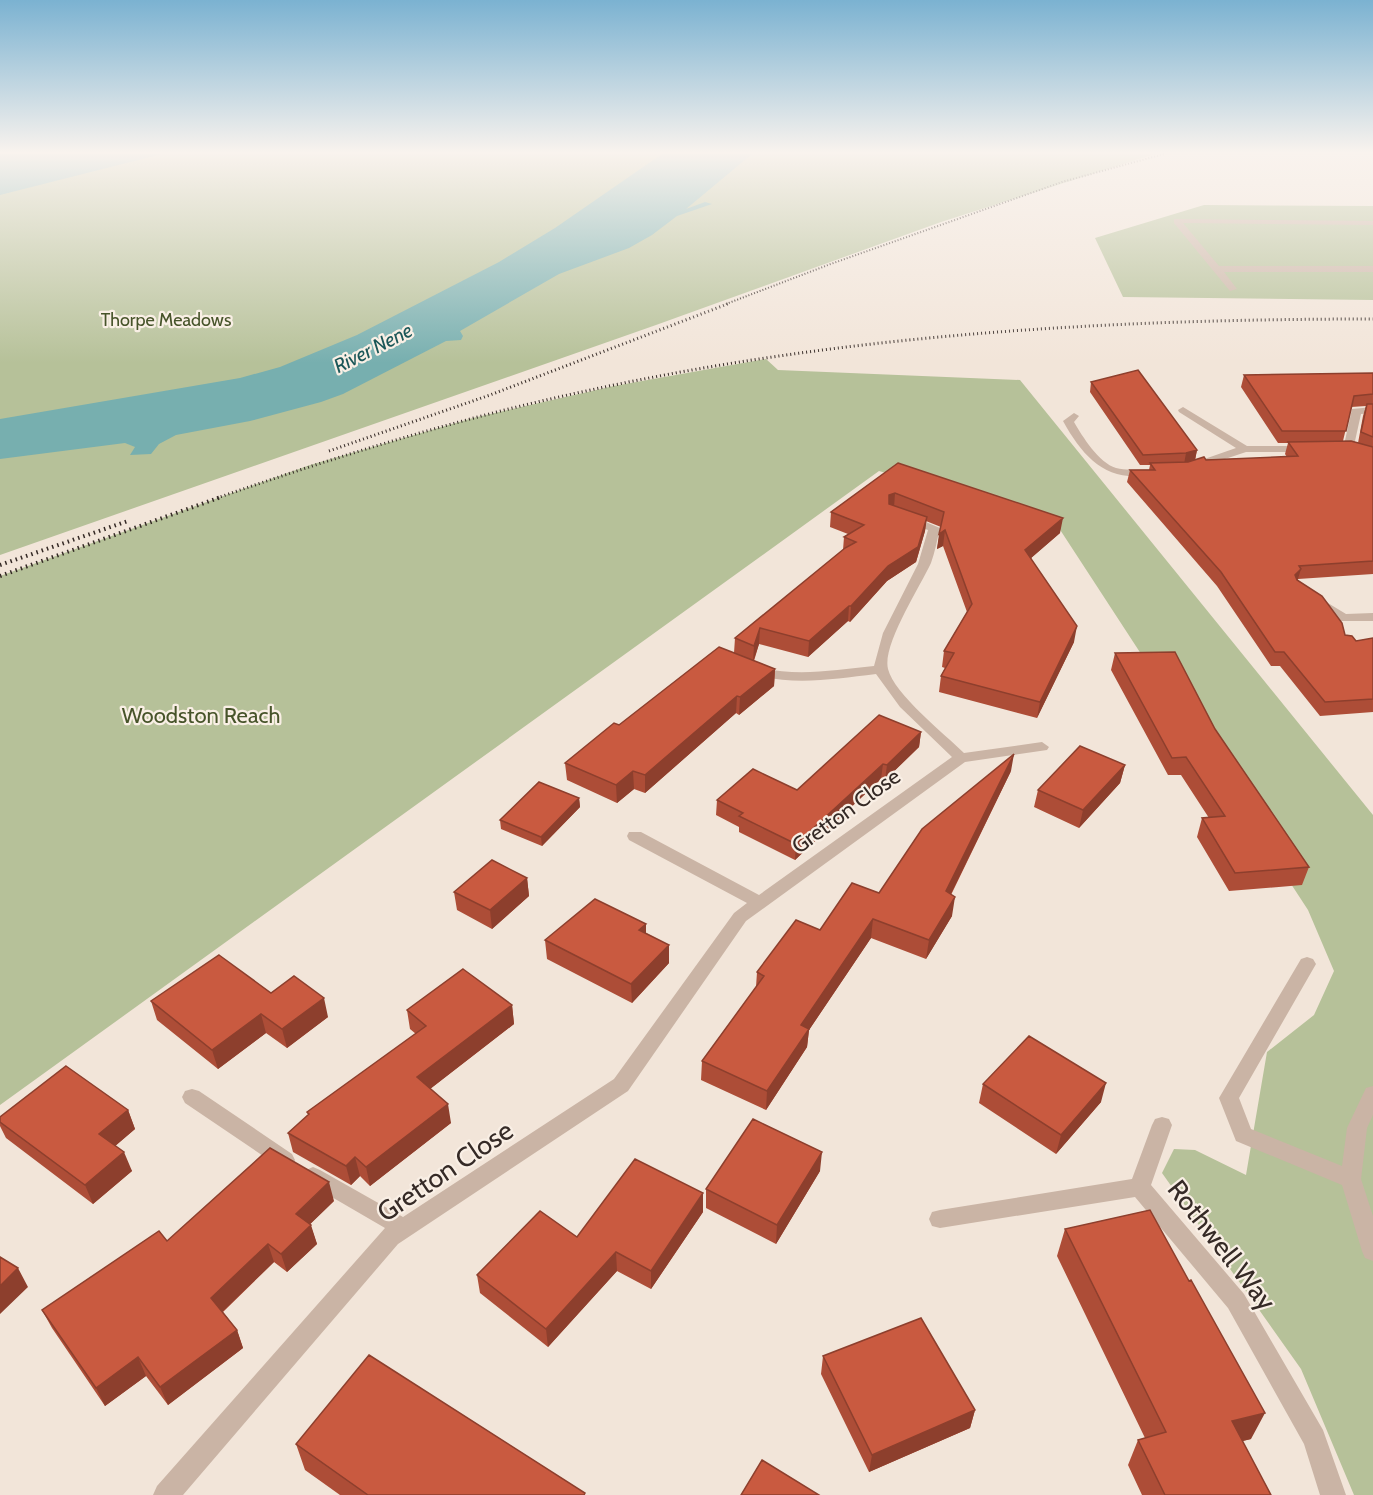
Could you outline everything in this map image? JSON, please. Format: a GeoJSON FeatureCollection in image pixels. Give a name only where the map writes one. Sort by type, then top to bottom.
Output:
{"type":"FeatureCollection","features":[{"type":"Feature","properties":{"kind":"street"},"geometry":{"type":"LineString","coordinates":[[1179,224],[1233,288]]}},
{"type":"Feature","properties":{"kind":"street"},"geometry":{"type":"LineString","coordinates":[[1217,269],[1373,269]]}},
{"type":"Feature","properties":{"kind":"street"},"geometry":{"type":"LineString","coordinates":[[1183,410],[1245,450]]}},
{"type":"Feature","properties":{"kind":"street"},"geometry":{"type":"LineString","coordinates":[[1185,469],[1245,450],[1353,450],[1356,411],[1373,410]]}},
{"type":"Feature","properties":{"kind":"street"},"geometry":{"type":"LineString","coordinates":[[1074,416],[1068,421],[1072,429],[1108,468],[1121,471],[1166,471]]}},
{"type":"Feature","properties":{"kind":"street"},"geometry":{"type":"LineString","coordinates":[[893,514],[934,528],[926,561],[893,625],[881,659],[881,669],[898,697],[961,758]]}},
{"type":"Feature","properties":{"kind":"street"},"geometry":{"type":"LineString","coordinates":[[1308,594],[1343,618],[1373,617]]}},
{"type":"Feature","properties":{"kind":"street"},"geometry":{"type":"LineString","coordinates":[[1343,618],[1346,635]]}},
{"type":"Feature","properties":{"kind":"street"},"geometry":{"type":"LineString","coordinates":[[747,667],[772,677],[796,678],[881,669]]}},
{"type":"Feature","properties":{"kind":"street","name":"Gretton Close"},"geometry":{"type":"LineString","coordinates":[[166,1495],[390,1237],[621,1085],[740,917],[961,758],[1042,747]]}},
{"type":"Feature","properties":{"kind":"street"},"geometry":{"type":"LineString","coordinates":[[635,836],[760,903]]}},
{"type":"Feature","properties":{"kind":"street"},"geometry":{"type":"LineString","coordinates":[[1307,964],[1229,1098],[1243,1135],[1351,1179]]}},
{"type":"Feature","properties":{"kind":"street"},"geometry":{"type":"LineString","coordinates":[[1373,1094],[1357,1128],[1351,1179],[1373,1251]]}},
{"type":"Feature","properties":{"kind":"street"},"geometry":{"type":"LineString","coordinates":[[192,1097],[291,1163],[404,1228]]}},
{"type":"Feature","properties":{"kind":"street","name":"Rothwell Way"},"geometry":{"type":"LineString","coordinates":[[1162,1125],[1140,1187],[1236,1301],[1314,1438],[1333,1495]]}},
{"type":"Feature","properties":{"kind":"street"},"geometry":{"type":"LineString","coordinates":[[940,1220],[1140,1187]]}},
{"type":"Feature","properties":{"kind":"green space","name":"Thorpe Meadows"},"geometry":{"type":"Polygon","coordinates":[[[0,224],[936,224],[656,325],[0,555],[0,224]]]}},
{"type":"Feature","properties":{"kind":"green space"},"geometry":{"type":"Polygon","coordinates":[[[1142,224],[1373,224],[1373,300],[1123,297],[1095,238],[1142,224]]]}},
{"type":"Feature","properties":{"kind":"green space","name":"Woodston Reach"},"geometry":{"type":"Polygon","coordinates":[[[766,359],[778,370],[1020,380],[1373,815],[1373,1495],[1354,1495],[1301,1369],[1162,1173],[1174,1149],[1195,1150],[1246,1175],[1267,1052],[1314,1015],[1334,971],[1308,910],[1055,522],[879,471],[0,1105],[0,576],[310,465],[473,418],[614,386],[766,359]]]}},
{"type":"Feature","properties":{"kind":"water","name":"River Nene"},"geometry":{"type":"Polygon","coordinates":[[[561,224],[667,224],[629,248],[559,274],[460,331],[463,336],[461,340],[446,341],[343,394],[321,402],[250,421],[176,435],[159,444],[151,454],[130,455],[135,447],[125,443],[0,459],[0,419],[240,378],[280,367],[357,335],[499,262],[561,224]]]}},
{"type":"Feature","properties":{"kind":"building"},"geometry":{"type":"Polygon","coordinates":[[[1138,370],[1197,450],[1186,453],[1143,455],[1091,382],[1138,370]]]}},
{"type":"Feature","properties":{"kind":"building"},"geometry":{"type":"Polygon","coordinates":[[[1373,373],[1373,394],[1354,396],[1346,431],[1282,431],[1244,375],[1373,373]]]}},
{"type":"Feature","properties":{"kind":"building"},"geometry":{"type":"Polygon","coordinates":[[[1367,404],[1373,404],[1373,437],[1361,432],[1367,404]]]}},
{"type":"Feature","properties":{"kind":"building"},"geometry":{"type":"Polygon","coordinates":[[[1351,441],[1373,447],[1373,561],[1299,566],[1301,569],[1295,575],[1297,580],[1322,596],[1342,623],[1345,635],[1352,636],[1356,641],[1373,638],[1373,699],[1325,702],[1284,652],[1275,652],[1221,572],[1130,470],[1155,470],[1150,463],[1188,462],[1204,457],[1206,460],[1298,456],[1288,442],[1351,441]]]}},
{"type":"Feature","properties":{"kind":"building"},"geometry":{"type":"Polygon","coordinates":[[[898,463],[1063,518],[1025,550],[1077,626],[1040,702],[941,676],[954,653],[944,651],[972,604],[945,530],[939,534],[944,512],[895,493],[889,495],[889,504],[927,517],[918,547],[888,566],[851,606],[809,641],[760,628],[754,646],[735,638],[845,548],[856,542],[844,537],[864,525],[831,512],[898,463]]]}},
{"type":"Feature","properties":{"kind":"building"},"geometry":{"type":"Polygon","coordinates":[[[719,647],[775,669],[740,697],[737,696],[645,775],[633,771],[616,785],[565,763],[614,723],[619,725],[719,647]]]}},
{"type":"Feature","properties":{"kind":"building"},"geometry":{"type":"Polygon","coordinates":[[[1175,652],[1215,729],[1309,867],[1235,873],[1202,818],[1225,816],[1186,757],[1172,758],[1115,653],[1175,652]]]}},
{"type":"Feature","properties":{"kind":"building"},"geometry":{"type":"Polygon","coordinates":[[[879,715],[921,732],[887,765],[883,764],[796,844],[739,816],[743,813],[717,800],[753,769],[797,790],[879,715]]]}},
{"type":"Feature","properties":{"kind":"building"},"geometry":{"type":"Polygon","coordinates":[[[1080,746],[1125,765],[1083,810],[1038,790],[1080,746]]]}},
{"type":"Feature","properties":{"kind":"building"},"geometry":{"type":"Polygon","coordinates":[[[1014,754],[946,891],[955,897],[929,940],[873,919],[801,1025],[809,1029],[767,1091],[702,1061],[764,976],[757,972],[796,920],[820,930],[852,883],[879,893],[922,829],[1014,754]]]}},
{"type":"Feature","properties":{"kind":"building"},"geometry":{"type":"Polygon","coordinates":[[[539,782],[579,798],[541,837],[500,820],[539,782]]]}},
{"type":"Feature","properties":{"kind":"building"},"geometry":{"type":"Polygon","coordinates":[[[492,860],[527,878],[490,910],[454,892],[492,860]]]}},
{"type":"Feature","properties":{"kind":"building"},"geometry":{"type":"Polygon","coordinates":[[[595,899],[646,924],[639,930],[669,945],[631,984],[545,940],[595,899]]]}},
{"type":"Feature","properties":{"kind":"building"},"geometry":{"type":"Polygon","coordinates":[[[219,955],[271,993],[294,976],[324,998],[282,1029],[261,1014],[212,1050],[151,1001],[219,955]]]}},
{"type":"Feature","properties":{"kind":"building"},"geometry":{"type":"Polygon","coordinates":[[[463,969],[512,1005],[417,1077],[448,1104],[366,1167],[355,1157],[346,1166],[288,1133],[309,1114],[307,1112],[426,1026],[407,1010],[463,969]]]}},
{"type":"Feature","properties":{"kind":"building"},"geometry":{"type":"Polygon","coordinates":[[[1029,1036],[1106,1083],[1061,1135],[983,1084],[1029,1036]]]}},
{"type":"Feature","properties":{"kind":"building"},"geometry":{"type":"Polygon","coordinates":[[[66,1066],[128,1110],[99,1134],[124,1152],[85,1185],[0,1122],[0,1117],[66,1066]]]}},
{"type":"Feature","properties":{"kind":"building"},"geometry":{"type":"Polygon","coordinates":[[[753,1119],[822,1152],[777,1225],[706,1189],[753,1119]]]}},
{"type":"Feature","properties":{"kind":"building"},"geometry":{"type":"Polygon","coordinates":[[[270,1148],[329,1182],[296,1214],[311,1225],[281,1254],[268,1244],[211,1298],[237,1330],[160,1387],[138,1357],[96,1388],[42,1310],[159,1231],[167,1241],[270,1148]]]}},
{"type":"Feature","properties":{"kind":"building"},"geometry":{"type":"Polygon","coordinates":[[[635,1159],[703,1193],[651,1271],[616,1252],[546,1329],[477,1275],[540,1211],[577,1237],[635,1159]]]}},
{"type":"Feature","properties":{"kind":"building"},"geometry":{"type":"Polygon","coordinates":[[[1150,1210],[1265,1413],[1232,1421],[1271,1495],[1165,1495],[1138,1440],[1166,1432],[1065,1229],[1150,1210]]]}},
{"type":"Feature","properties":{"kind":"building"},"geometry":{"type":"Polygon","coordinates":[[[0,1257],[18,1268],[0,1286],[0,1257]]]}},
{"type":"Feature","properties":{"kind":"building"},"geometry":{"type":"Polygon","coordinates":[[[921,1318],[975,1410],[872,1455],[823,1356],[921,1318]]]}},
{"type":"Feature","properties":{"kind":"building"},"geometry":{"type":"Polygon","coordinates":[[[369,1355],[585,1493],[584,1495],[368,1495],[296,1444],[369,1355]]]}},
{"type":"Feature","properties":{"kind":"building"},"geometry":{"type":"Polygon","coordinates":[[[762,1460],[819,1495],[741,1495],[762,1460]]]}},
{"type":"Feature","properties":{"kind":"railway"},"geometry":{"type":"LineString","coordinates":[[726,304],[944,224]]}},
{"type":"Feature","properties":{"kind":"railway"},"geometry":{"type":"LineString","coordinates":[[329,451],[490,395],[730,303]]}},
{"type":"Feature","properties":{"kind":"railway"},"geometry":{"type":"LineString","coordinates":[[217,498],[308,467],[492,413],[586,391],[781,356],[879,343],[1076,327],[1175,322],[1373,319]]}},
{"type":"Feature","properties":{"kind":"railway"},"geometry":{"type":"LineString","coordinates":[[0,576],[221,497]]}},
{"type":"Feature","properties":{"kind":"railway"},"geometry":{"type":"LineString","coordinates":[[0,565],[128,521]]}}]}
